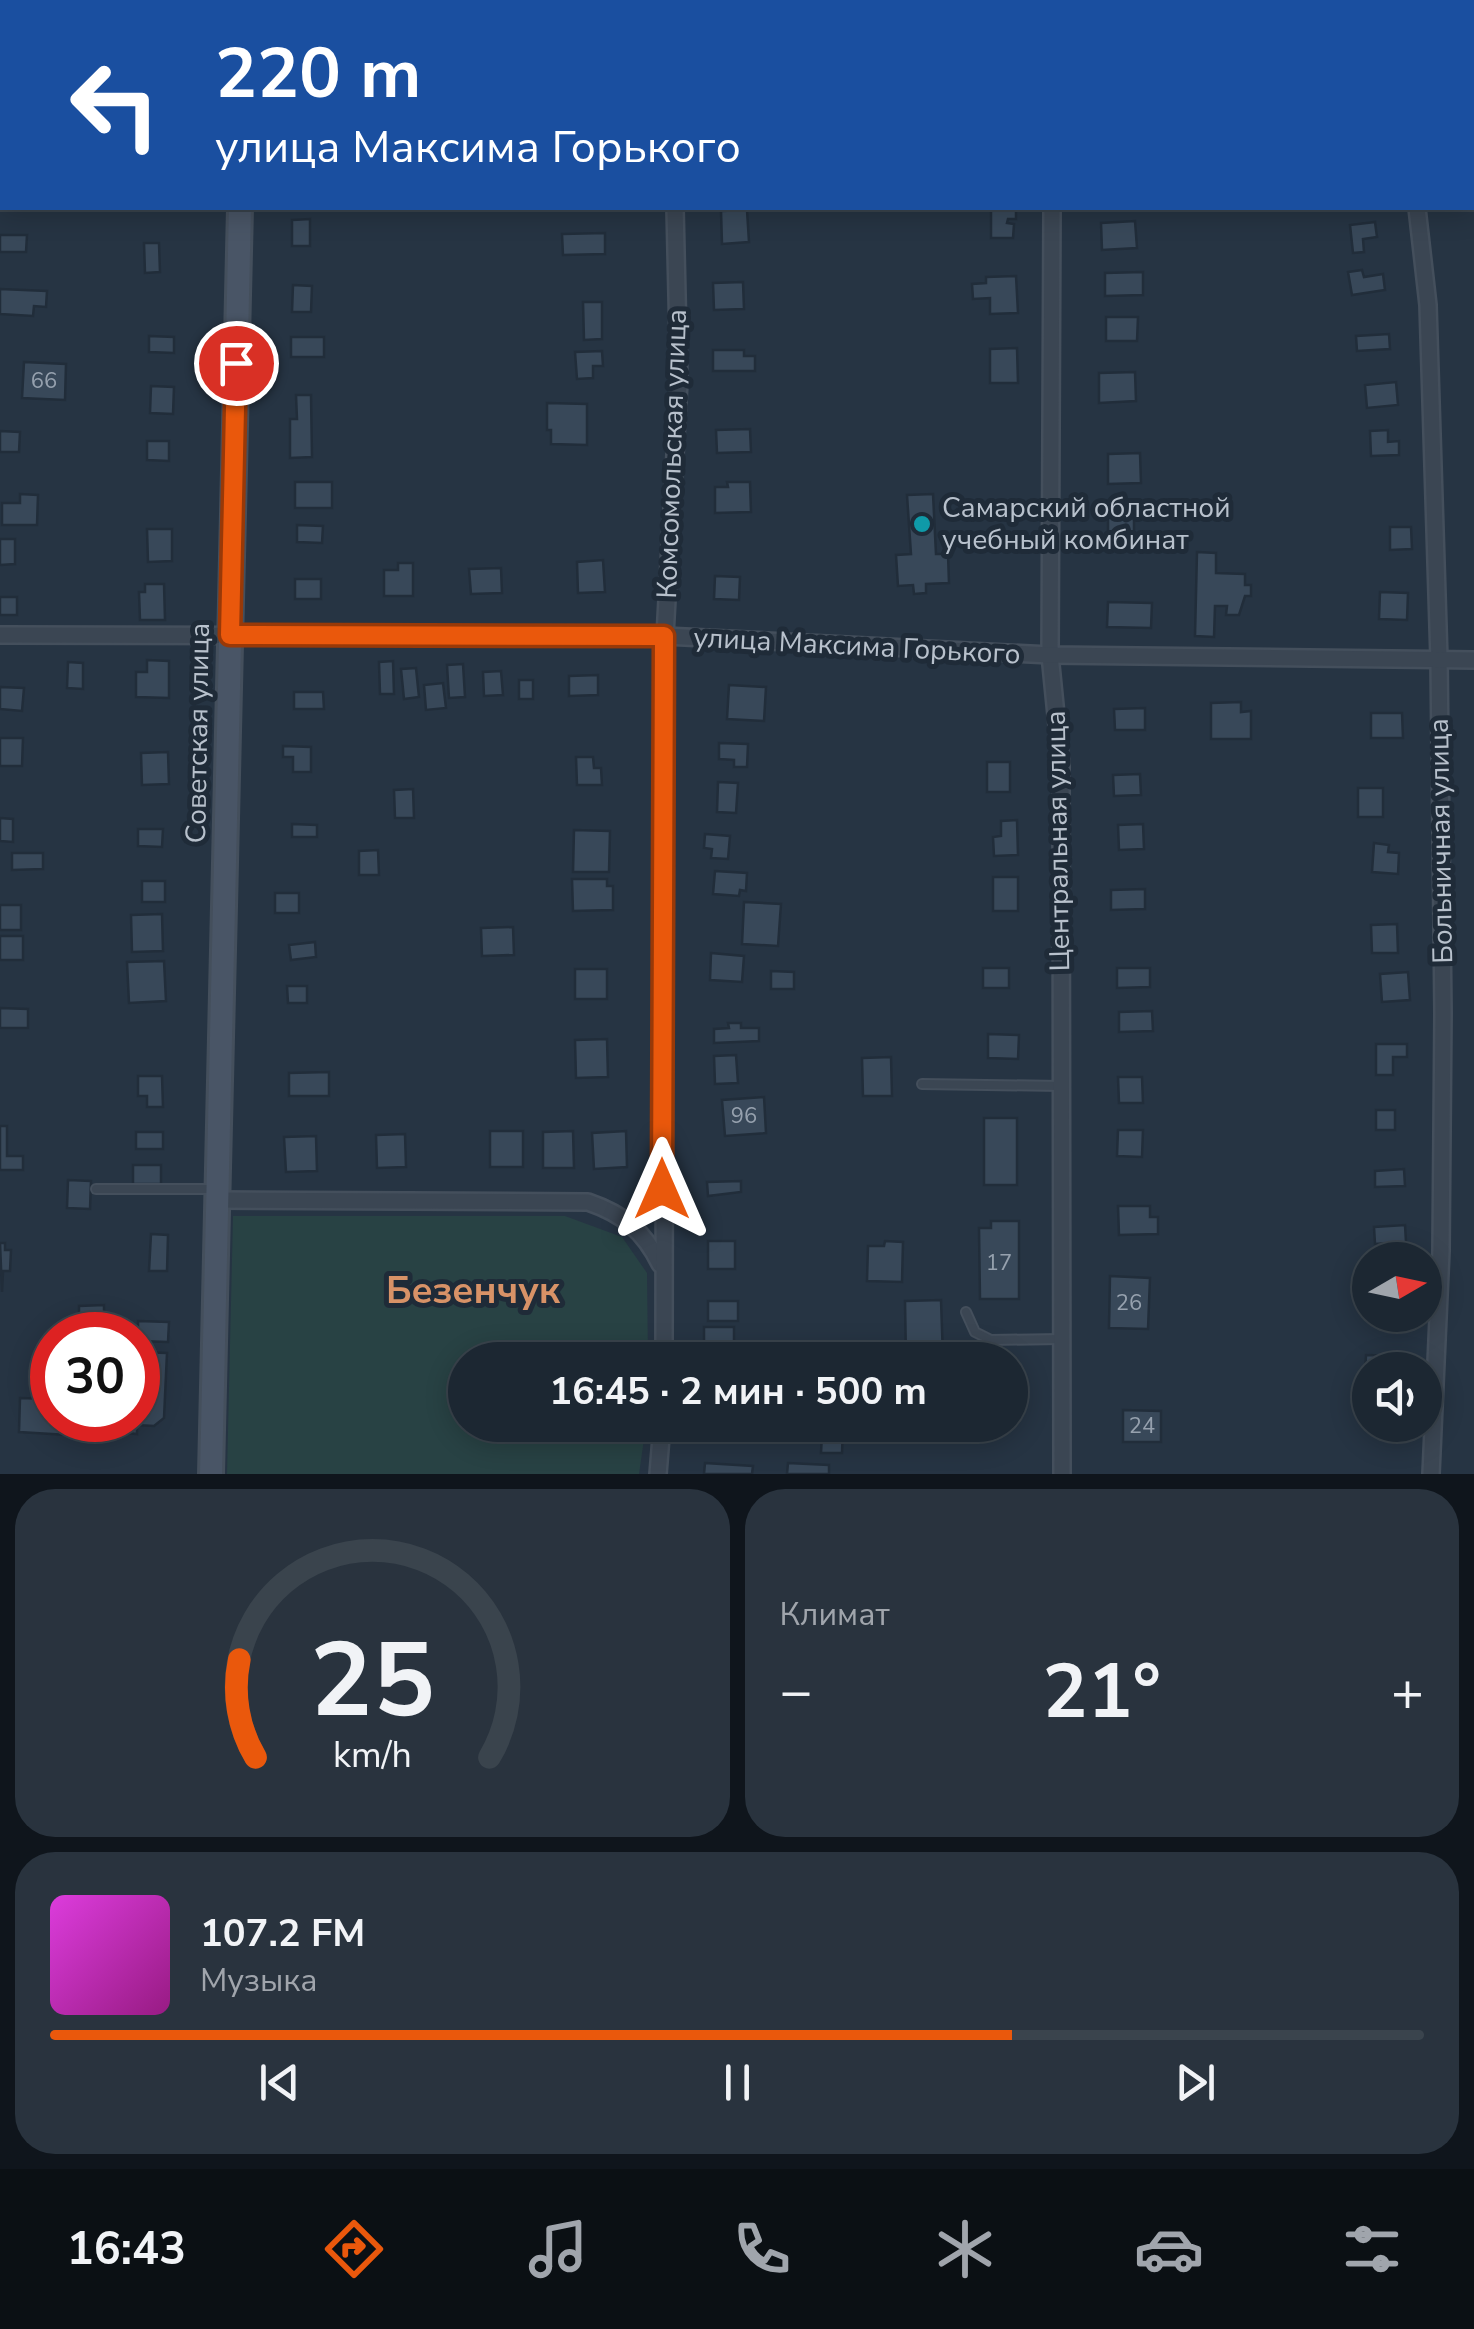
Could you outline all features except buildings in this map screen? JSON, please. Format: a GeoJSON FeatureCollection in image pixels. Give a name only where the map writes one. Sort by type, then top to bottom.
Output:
{"type":"FeatureCollection","features":[{"type":"Feature","properties":{"kind":"street","name":"Советская улица"},"geometry":{"type":"LineString","coordinates":[[212,1474],[240,210]]}},
{"type":"Feature","properties":{"kind":"street","name":"Комсомольская улица"},"geometry":{"type":"LineString","coordinates":[[664,1342],[664,636],[678,382],[676,210]]}},
{"type":"Feature","properties":{"kind":"street","name":"Центральная улица"},"geometry":{"type":"LineString","coordinates":[[1052,210],[1050,655],[1061,765],[1062,1474]]}},
{"type":"Feature","properties":{"kind":"street","name":"Больничная улица"},"geometry":{"type":"LineString","coordinates":[[1417,210],[1428,306],[1439,659],[1443,1013],[1441,1251],[1431,1474]]}},
{"type":"Feature","properties":{"kind":"street","name":"улица Максима Горького"},"geometry":{"type":"LineString","coordinates":[[0,635],[664,636],[1050,655],[1474,660]]}},
{"type":"Feature","properties":{"kind":"street"},"geometry":{"type":"LineString","coordinates":[[219,1194],[588,1202],[620,1216],[642,1233],[662,1268]]}},
{"type":"Feature","properties":{"kind":"street"},"geometry":{"type":"LineString","coordinates":[[658,1474],[661,1442]]}},
{"type":"Feature","properties":{"kind":"lane"},"geometry":{"type":"LineString","coordinates":[[922,1084],[1061,1086]]}},
{"type":"Feature","properties":{"kind":"lane"},"geometry":{"type":"LineString","coordinates":[[96,1188],[219,1194]]}},
{"type":"Feature","properties":{"kind":"lane"},"geometry":{"type":"LineString","coordinates":[[966,1312],[975,1332],[991,1340],[1062,1338]]}},
{"type":"Feature","properties":{"kind":"green space"},"geometry":{"type":"Polygon","coordinates":[[[233,1216],[565,1216],[622,1237],[647,1273],[648,1342],[448,1342],[448,1442],[644,1442],[639,1474],[227,1474],[233,1216]]]}},
{"type":"Feature","properties":{"kind":"place","name":"Самарский областной учебный комбинат"},"geometry":{"type":"Point","coordinates":[922,524]}},
{"type":"Feature","properties":{"kind":"district","name":"Безенчук"},"geometry":{"type":"Point","coordinates":[473,1290]}},
{"type":"Feature","properties":{"kind":"route"},"geometry":{"type":"LineString","coordinates":[[236,363],[230,635],[664,636],[662,1189]]}}]}
